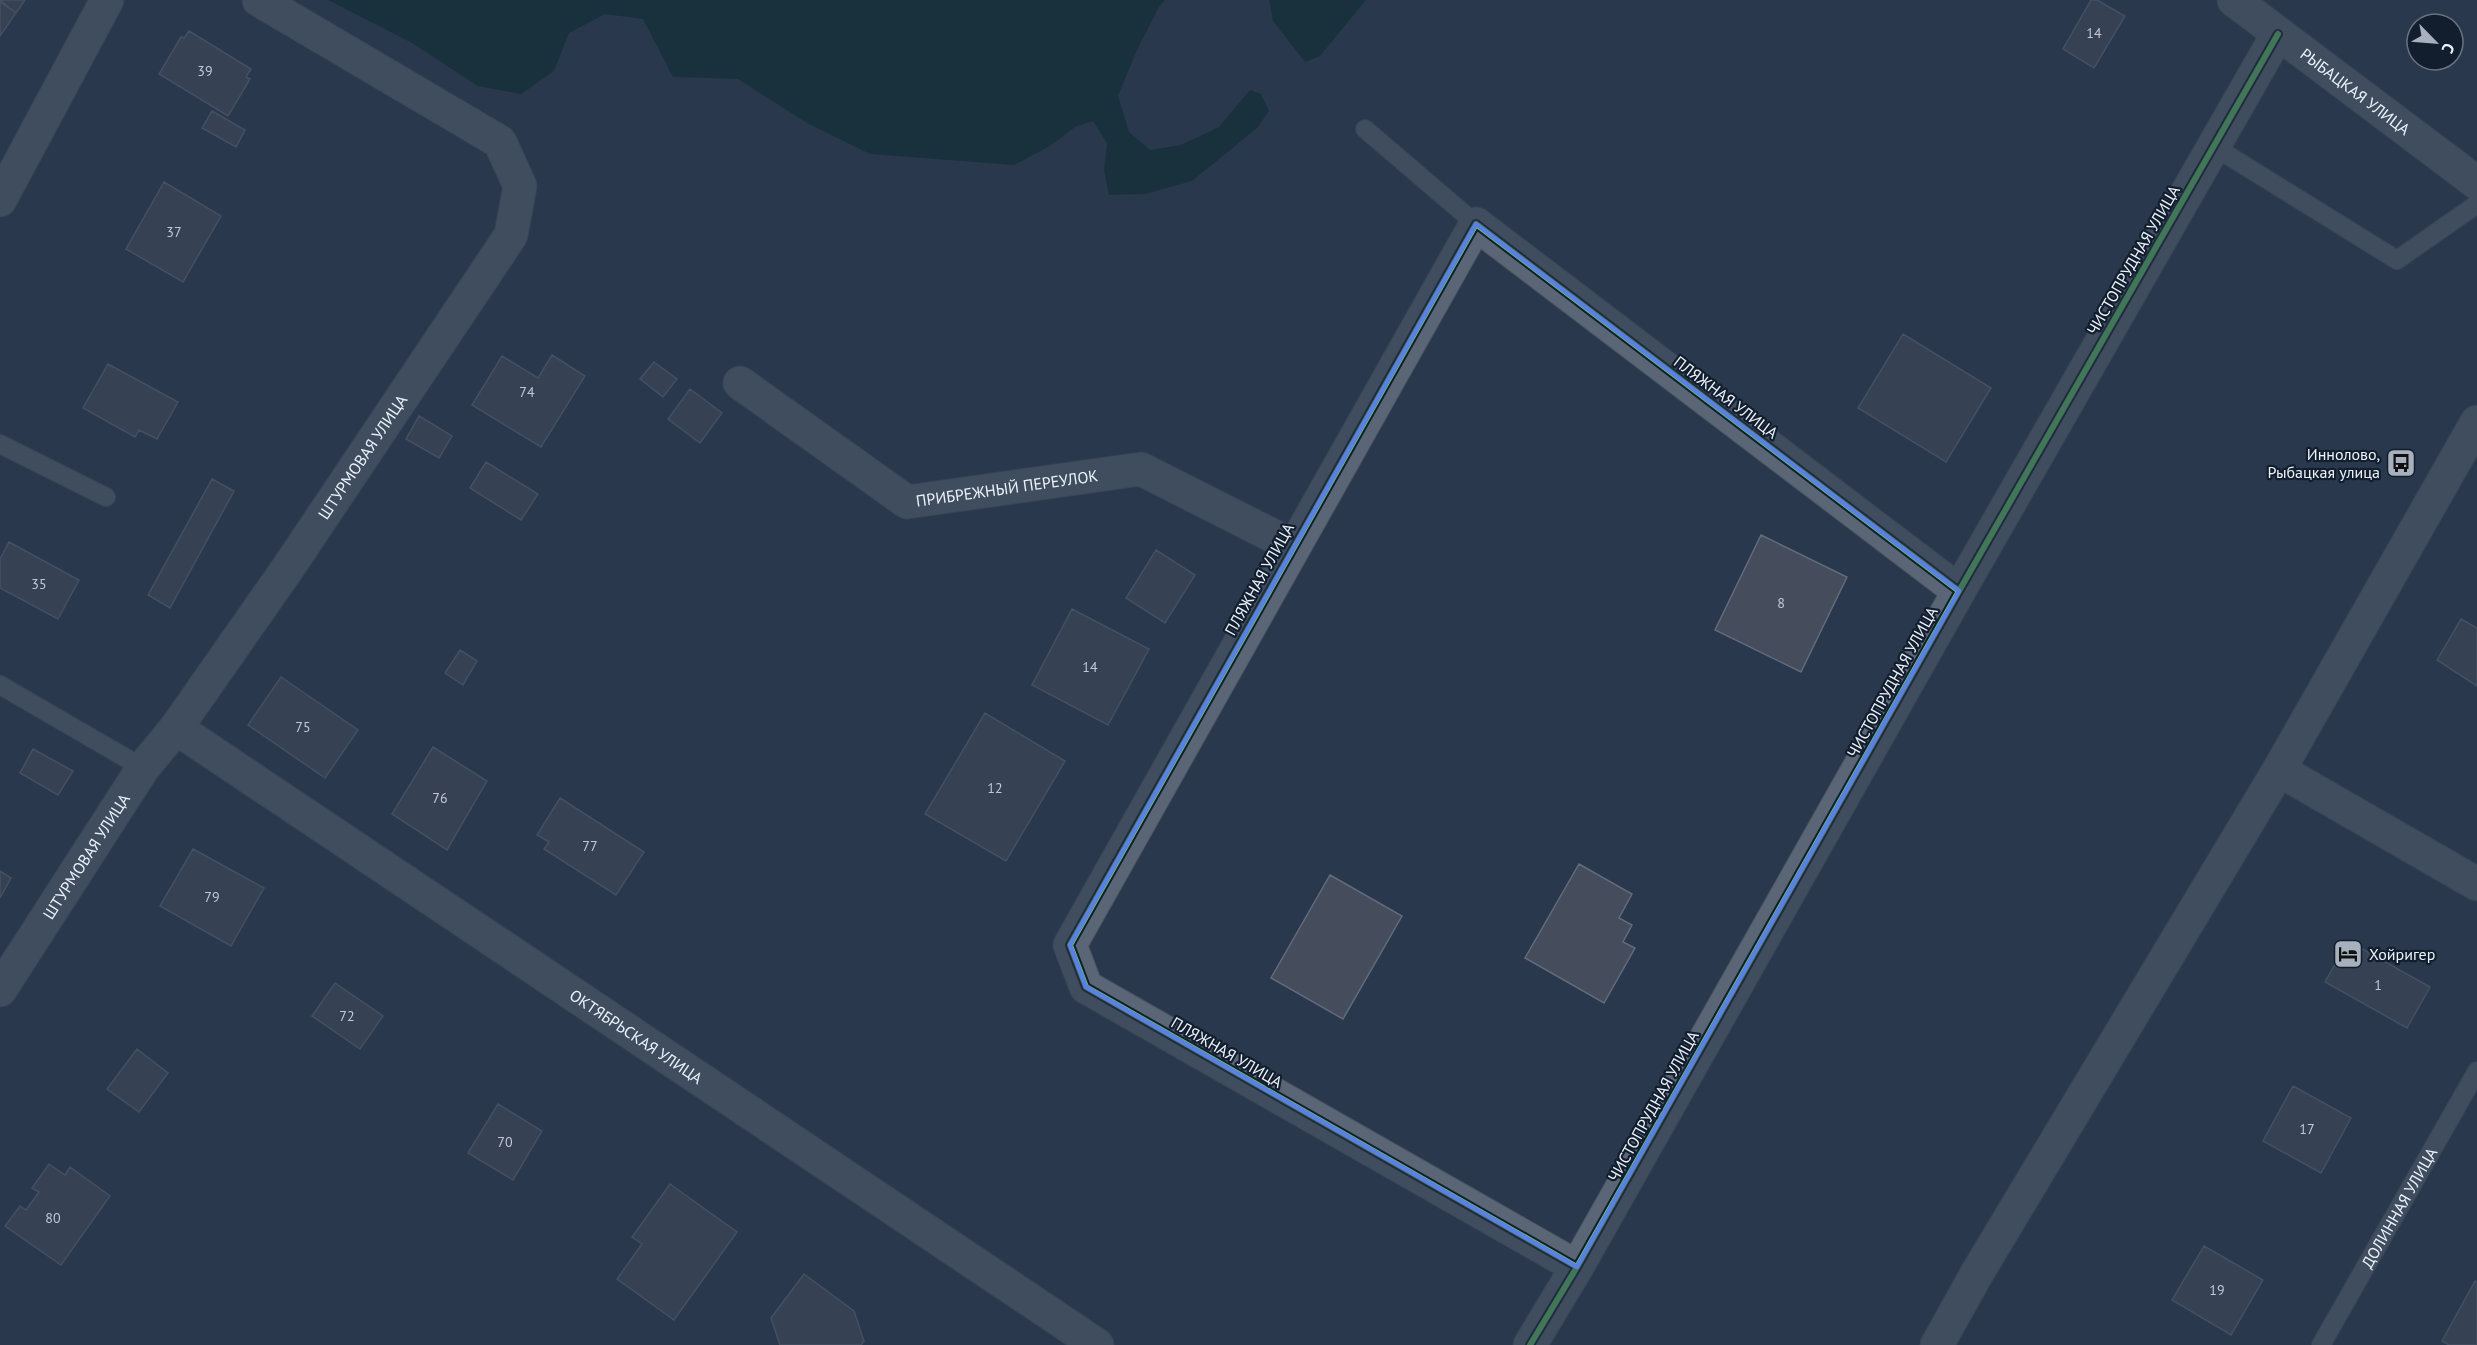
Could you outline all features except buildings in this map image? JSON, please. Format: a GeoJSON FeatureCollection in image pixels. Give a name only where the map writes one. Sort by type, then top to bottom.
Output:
{"type":"FeatureCollection","features":[{"type":"Feature","properties":{"kind":"street"},"geometry":{"type":"LineString","coordinates":[[0,200],[107,0]]}},
{"type":"Feature","properties":{"kind":"street","name":"ШТУРМОВАЯ УЛИЦА"},"geometry":{"type":"LineString","coordinates":[[0,990],[143,768],[176,728],[290,565],[511,235],[520,186],[500,142],[259,0]]}},
{"type":"Feature","properties":{"kind":"street","name":"РЫБАЦКАЯ УЛИЦА"},"geometry":{"type":"LineString","coordinates":[[2236,1],[2477,183]]}},
{"type":"Feature","properties":{"kind":"street","name":"ЧИСТОПРУДНАЯ УЛИЦА"},"geometry":{"type":"LineString","coordinates":[[1530,1345],[1577,1267],[1959,591],[2278,34]]}},
{"type":"Feature","properties":{"kind":"street","name":"ПЛЯЖНАЯ УЛИЦА"},"geometry":{"type":"LineString","coordinates":[[1577,1267],[1086,987],[1070,945],[1476,224],[1959,591]]}},
{"type":"Feature","properties":{"kind":"street","name":"ПРИБРЕЖНЫЙ ПЕРЕУЛОК"},"geometry":{"type":"LineString","coordinates":[[740,383],[907,502],[1142,469],[1293,546]]}},
{"type":"Feature","properties":{"kind":"street"},"geometry":{"type":"LineString","coordinates":[[1936,1345],[2279,770],[2477,422]]}},
{"type":"Feature","properties":{"kind":"street","name":"ОКТЯБРЬСКАЯ УЛИЦА"},"geometry":{"type":"LineString","coordinates":[[176,728],[1096,1345]]}},
{"type":"Feature","properties":{"kind":"street"},"geometry":{"type":"LineString","coordinates":[[2279,770],[2477,884]]}},
{"type":"Feature","properties":{"kind":"lane"},"geometry":{"type":"LineString","coordinates":[[1365,129],[1476,224]]}},
{"type":"Feature","properties":{"kind":"lane"},"geometry":{"type":"LineString","coordinates":[[2213,146],[2397,260],[2477,204]]}},
{"type":"Feature","properties":{"kind":"lane"},"geometry":{"type":"LineString","coordinates":[[0,444],[106,497]]}},
{"type":"Feature","properties":{"kind":"lane"},"geometry":{"type":"LineString","coordinates":[[0,685],[143,768]]}},
{"type":"Feature","properties":{"kind":"lane","name":"ДОЛИННАЯ УЛИЦА"},"geometry":{"type":"LineString","coordinates":[[2321,1345],[2477,1071]]}},
{"type":"Feature","properties":{"kind":"highlighted area"},"geometry":{"type":"Polygon","coordinates":[[[1476,224],[1959,591],[1577,1267],[1086,987],[1070,945],[1476,224]]]}},
{"type":"Feature","properties":{"kind":"shaded area"},"geometry":{"type":"Polygon","coordinates":[[[328,0],[1165,0],[1159,7],[1137,50],[1118,96],[1129,132],[1150,150],[1181,145],[1219,127],[1250,90],[1261,94],[1269,111],[1257,128],[1192,181],[1145,194],[1109,195],[1104,171],[1107,143],[1093,121],[1075,127],[1050,146],[1014,165],[870,154],[807,123],[738,79],[673,77],[643,19],[605,14],[569,33],[554,71],[521,94],[478,86],[412,43],[328,0]]]}},
{"type":"Feature","properties":{"kind":"shaded area"},"geometry":{"type":"Polygon","coordinates":[[[1269,0],[1366,0],[1320,56],[1305,62],[1273,21],[1269,0]]]}},
{"type":"Feature","properties":{"kind":"cycle path"},"geometry":{"type":"LineString","coordinates":[[1530,1345],[1577,1267],[1959,591],[2278,34]]}},
{"type":"Feature","properties":{"kind":"cycle path"},"geometry":{"type":"LineString","coordinates":[[1577,1267],[1086,987],[1070,945],[1476,224],[1959,591]]}},
{"type":"Feature","properties":{"kind":"place","name":"Иннолово, Рыбацкая улица"},"geometry":{"type":"Point","coordinates":[2401,463]}},
{"type":"Feature","properties":{"kind":"place","name":"Хойригер"},"geometry":{"type":"Point","coordinates":[2348,954]}}]}
